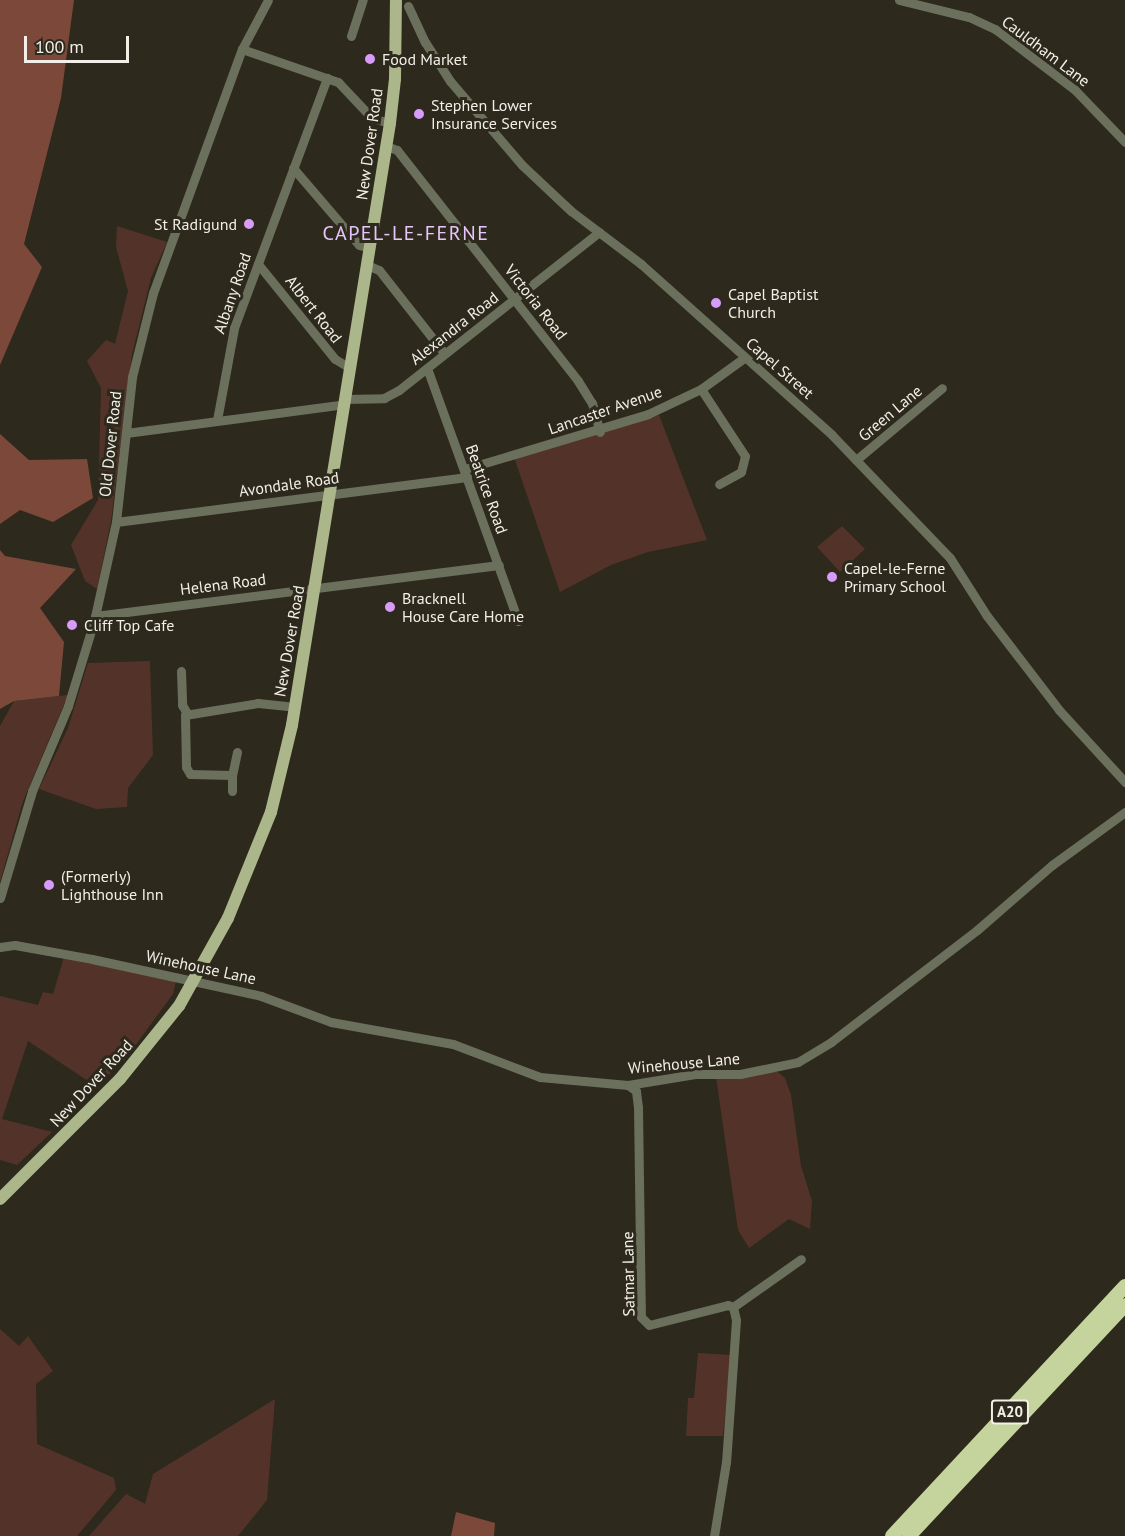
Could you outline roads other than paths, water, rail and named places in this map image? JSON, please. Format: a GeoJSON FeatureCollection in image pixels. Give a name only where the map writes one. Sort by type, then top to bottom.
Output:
{"type":"FeatureCollection","features":[{"type":"Feature","properties":{"kind":"highway","name":"A20"},"geometry":{"type":"LineString","coordinates":[[892,1536],[1125,1287]]}},
{"type":"Feature","properties":{"kind":"highway","name":"A20"},"geometry":{"type":"LineString","coordinates":[[909,1536],[1125,1305]]}},
{"type":"Feature","properties":{"kind":"main road","name":"New Dover Road"},"geometry":{"type":"LineString","coordinates":[[0,1199],[120,1079],[194,982],[225,926],[256,855],[276,792],[295,707],[390,123],[403,2]]}},
{"type":"Feature","properties":{"kind":"street","name":"Old Dover Road"},"geometry":{"type":"LineString","coordinates":[[0,898],[32,791],[68,706],[95,616],[116,522],[132,377],[153,293],[242,49],[268,0]]}},
{"type":"Feature","properties":{"kind":"street"},"geometry":{"type":"LineString","coordinates":[[351,36],[363,0]]}},
{"type":"Feature","properties":{"kind":"street","name":"Cauldham Lane"},"geometry":{"type":"LineString","coordinates":[[899,0],[969,17],[995,29],[1075,90],[1125,142]]}},
{"type":"Feature","properties":{"kind":"street","name":"Capel Street"},"geometry":{"type":"LineString","coordinates":[[403,2],[425,42],[455,87],[536,179],[641,264],[744,358],[808,411],[950,558],[987,616],[1059,710],[1125,782]]}},
{"type":"Feature","properties":{"kind":"street"},"geometry":{"type":"LineString","coordinates":[[242,49],[327,78],[350,90],[372,118],[390,123]]}},
{"type":"Feature","properties":{"kind":"street","name":"Albany Road"},"geometry":{"type":"LineString","coordinates":[[218,420],[231,339],[327,78]]}},
{"type":"Feature","properties":{"kind":"street","name":"Victoria Road"},"geometry":{"type":"LineString","coordinates":[[386,146],[397,150],[587,393],[600,432]]}},
{"type":"Feature","properties":{"kind":"street"},"geometry":{"type":"LineString","coordinates":[[293,168],[359,245],[370,248]]}},
{"type":"Feature","properties":{"kind":"street","name":"Alexandra Road"},"geometry":{"type":"LineString","coordinates":[[126,433],[387,397],[428,368],[599,232]]}},
{"type":"Feature","properties":{"kind":"street","name":"Albert Road"},"geometry":{"type":"LineString","coordinates":[[258,264],[335,359],[350,368]]}},
{"type":"Feature","properties":{"kind":"street"},"geometry":{"type":"LineString","coordinates":[[366,265],[379,270],[444,353]]}},
{"type":"Feature","properties":{"kind":"street","name":"Lancaster Avenue"},"geometry":{"type":"LineString","coordinates":[[466,473],[600,432],[700,389],[744,358]]}},
{"type":"Feature","properties":{"kind":"street","name":"Beatrice Road"},"geometry":{"type":"LineString","coordinates":[[428,368],[518,621]]}},
{"type":"Feature","properties":{"kind":"street","name":"Green Lane"},"geometry":{"type":"LineString","coordinates":[[856,460],[942,388]]}},
{"type":"Feature","properties":{"kind":"street"},"geometry":{"type":"LineString","coordinates":[[700,389],[745,456],[741,472],[719,484]]}},
{"type":"Feature","properties":{"kind":"street","name":"Avondale Road"},"geometry":{"type":"LineString","coordinates":[[116,522],[329,495],[466,473]]}},
{"type":"Feature","properties":{"kind":"street","name":"Helena Road"},"geometry":{"type":"LineString","coordinates":[[95,616],[499,566]]}},
{"type":"Feature","properties":{"kind":"street"},"geometry":{"type":"LineString","coordinates":[[181,671],[182,705],[187,713]]}},
{"type":"Feature","properties":{"kind":"street"},"geometry":{"type":"LineString","coordinates":[[187,713],[264,703],[295,707]]}},
{"type":"Feature","properties":{"kind":"street"},"geometry":{"type":"LineString","coordinates":[[187,713],[183,725],[189,772],[231,775]]}},
{"type":"Feature","properties":{"kind":"street"},"geometry":{"type":"LineString","coordinates":[[232,791],[231,775],[237,752]]}},
{"type":"Feature","properties":{"kind":"street","name":"Winehouse Lane"},"geometry":{"type":"LineString","coordinates":[[0,947],[41,950],[261,996],[330,1022],[453,1044],[540,1077],[628,1085],[695,1074],[740,1074],[798,1062],[831,1042],[977,930],[1052,865],[1125,812]]}},
{"type":"Feature","properties":{"kind":"street","name":"Satmar Lane"},"geometry":{"type":"LineString","coordinates":[[628,1085],[636,1091],[638,1107],[641,1317],[649,1325],[733,1307]]}},
{"type":"Feature","properties":{"kind":"street"},"geometry":{"type":"LineString","coordinates":[[714,1536],[731,1415],[736,1320],[733,1307],[801,1259]]}},
{"type":"Feature","properties":{"kind":"place","name":"Food Market"},"geometry":{"type":"Point","coordinates":[370,59]}},
{"type":"Feature","properties":{"kind":"place","name":"Stephen Lower Insurance Services"},"geometry":{"type":"Point","coordinates":[419,114]}},
{"type":"Feature","properties":{"kind":"place","name":"St Radigund"},"geometry":{"type":"Point","coordinates":[249,224]}},
{"type":"Feature","properties":{"kind":"place","name":"Capel Baptist Church"},"geometry":{"type":"Point","coordinates":[716,303]}},
{"type":"Feature","properties":{"kind":"place","name":"Capel-le-Ferne Primary School"},"geometry":{"type":"Point","coordinates":[832,577]}},
{"type":"Feature","properties":{"kind":"place","name":"Bracknell House Care Home"},"geometry":{"type":"Point","coordinates":[390,607]}},
{"type":"Feature","properties":{"kind":"place","name":"Cliff Top Cafe"},"geometry":{"type":"Point","coordinates":[72,625]}},
{"type":"Feature","properties":{"kind":"place","name":"(Formerly) Lighthouse Inn"},"geometry":{"type":"Point","coordinates":[49,885]}},
{"type":"Feature","properties":{"kind":"district","name":"CAPEL-LE-FERNE"},"geometry":{"type":"Point","coordinates":[406,233]}}]}
